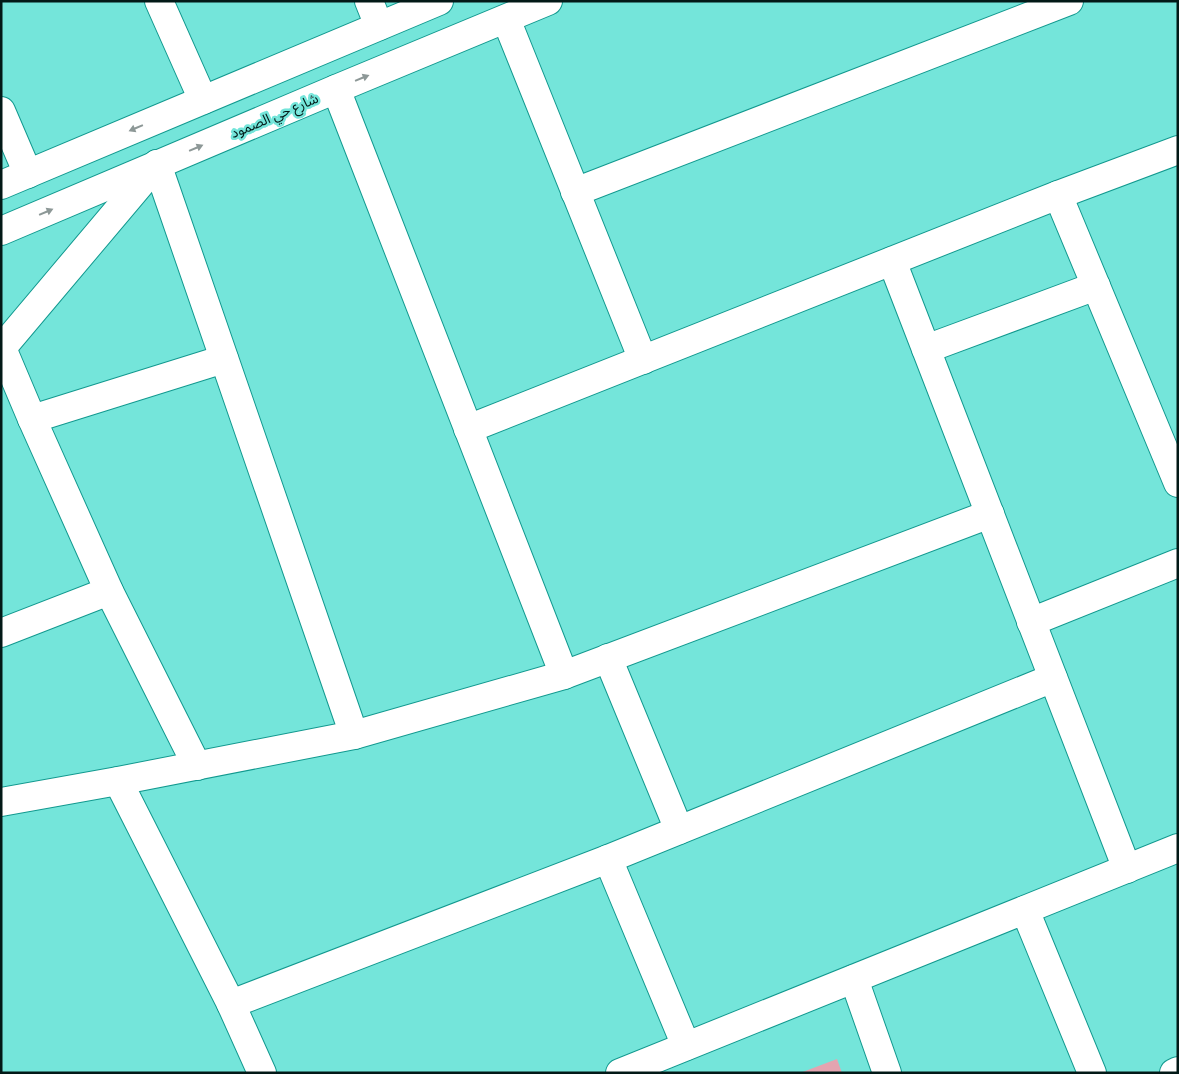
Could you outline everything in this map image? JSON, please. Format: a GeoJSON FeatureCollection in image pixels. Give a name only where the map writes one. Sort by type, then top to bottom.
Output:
{"type":"FeatureCollection","features":[{"type":"Feature","properties":{"kind":"street"},"geometry":{"type":"LineString","coordinates":[[159,1],[203,100]]}},
{"type":"Feature","properties":{"kind":"street"},"geometry":{"type":"LineString","coordinates":[[1,184],[278,68],[374,13],[439,1]]}},
{"type":"Feature","properties":{"kind":"street","name":"شارع حي الصمود"},"geometry":{"type":"LineString","coordinates":[[1,231],[294,106],[548,1]]}},
{"type":"Feature","properties":{"kind":"street"},"geometry":{"type":"LineString","coordinates":[[575,192],[1070,1]]}},
{"type":"Feature","properties":{"kind":"street"},"geometry":{"type":"LineString","coordinates":[[506,19],[642,360]]}},
{"type":"Feature","properties":{"kind":"street"},"geometry":{"type":"LineString","coordinates":[[278,68],[276,86],[286,102],[294,106]]}},
{"type":"Feature","properties":{"kind":"street"},"geometry":{"type":"LineString","coordinates":[[236,86],[251,96],[257,114],[255,123]]}},
{"type":"Feature","properties":{"kind":"street"},"geometry":{"type":"LineString","coordinates":[[336,89],[564,675]]}},
{"type":"Feature","properties":{"kind":"street"},"geometry":{"type":"LineString","coordinates":[[1,111],[28,174]]}},
{"type":"Feature","properties":{"kind":"street"},"geometry":{"type":"LineString","coordinates":[[468,429],[1058,195],[1178,150]]}},
{"type":"Feature","properties":{"kind":"street"},"geometry":{"type":"LineString","coordinates":[[157,164],[2,348],[109,591],[197,766]]}},
{"type":"Feature","properties":{"kind":"street"},"geometry":{"type":"LineString","coordinates":[[157,164],[354,734]]}},
{"type":"Feature","properties":{"kind":"street"},"geometry":{"type":"LineString","coordinates":[[1058,195],[1178,483]]}},
{"type":"Feature","properties":{"kind":"street"},"geometry":{"type":"LineString","coordinates":[[892,261],[1127,869]]}},
{"type":"Feature","properties":{"kind":"street"},"geometry":{"type":"LineString","coordinates":[[926,349],[1096,286]]}},
{"type":"Feature","properties":{"kind":"street"},"geometry":{"type":"LineString","coordinates":[[32,419],[224,359]]}},
{"type":"Feature","properties":{"kind":"street"},"geometry":{"type":"LineString","coordinates":[[1,802],[118,782],[354,734],[564,675],[990,514]]}},
{"type":"Feature","properties":{"kind":"street"},"geometry":{"type":"LineString","coordinates":[[1031,622],[1178,563]]}},
{"type":"Feature","properties":{"kind":"street"},"geometry":{"type":"LineString","coordinates":[[1,633],[109,591]]}},
{"type":"Feature","properties":{"kind":"street"},"geometry":{"type":"LineString","coordinates":[[608,658],[679,830]]}},
{"type":"Feature","properties":{"kind":"street"},"geometry":{"type":"LineString","coordinates":[[231,1004],[608,859],[1053,678]]}},
{"type":"Feature","properties":{"kind":"street"},"geometry":{"type":"LineString","coordinates":[[118,782],[231,1004],[262,1073]]}},
{"type":"Feature","properties":{"kind":"street"},"geometry":{"type":"LineString","coordinates":[[620,1073],[1178,848]]}},
{"type":"Feature","properties":{"kind":"street"},"geometry":{"type":"LineString","coordinates":[[608,859],[686,1046]]}},
{"type":"Feature","properties":{"kind":"street"},"geometry":{"type":"LineString","coordinates":[[1024,910],[1092,1073]]}},
{"type":"Feature","properties":{"kind":"street"},"geometry":{"type":"LineString","coordinates":[[854,979],[887,1073]]}},
{"type":"Feature","properties":{"kind":"street"},"geometry":{"type":"LineString","coordinates":[[1174,1073],[1178,1071]]}},
{"type":"Feature","properties":{"kind":"shaded area"},"geometry":{"type":"Polygon","coordinates":[[[837,1059],[842,1073],[800,1073],[837,1059]]]}}]}
